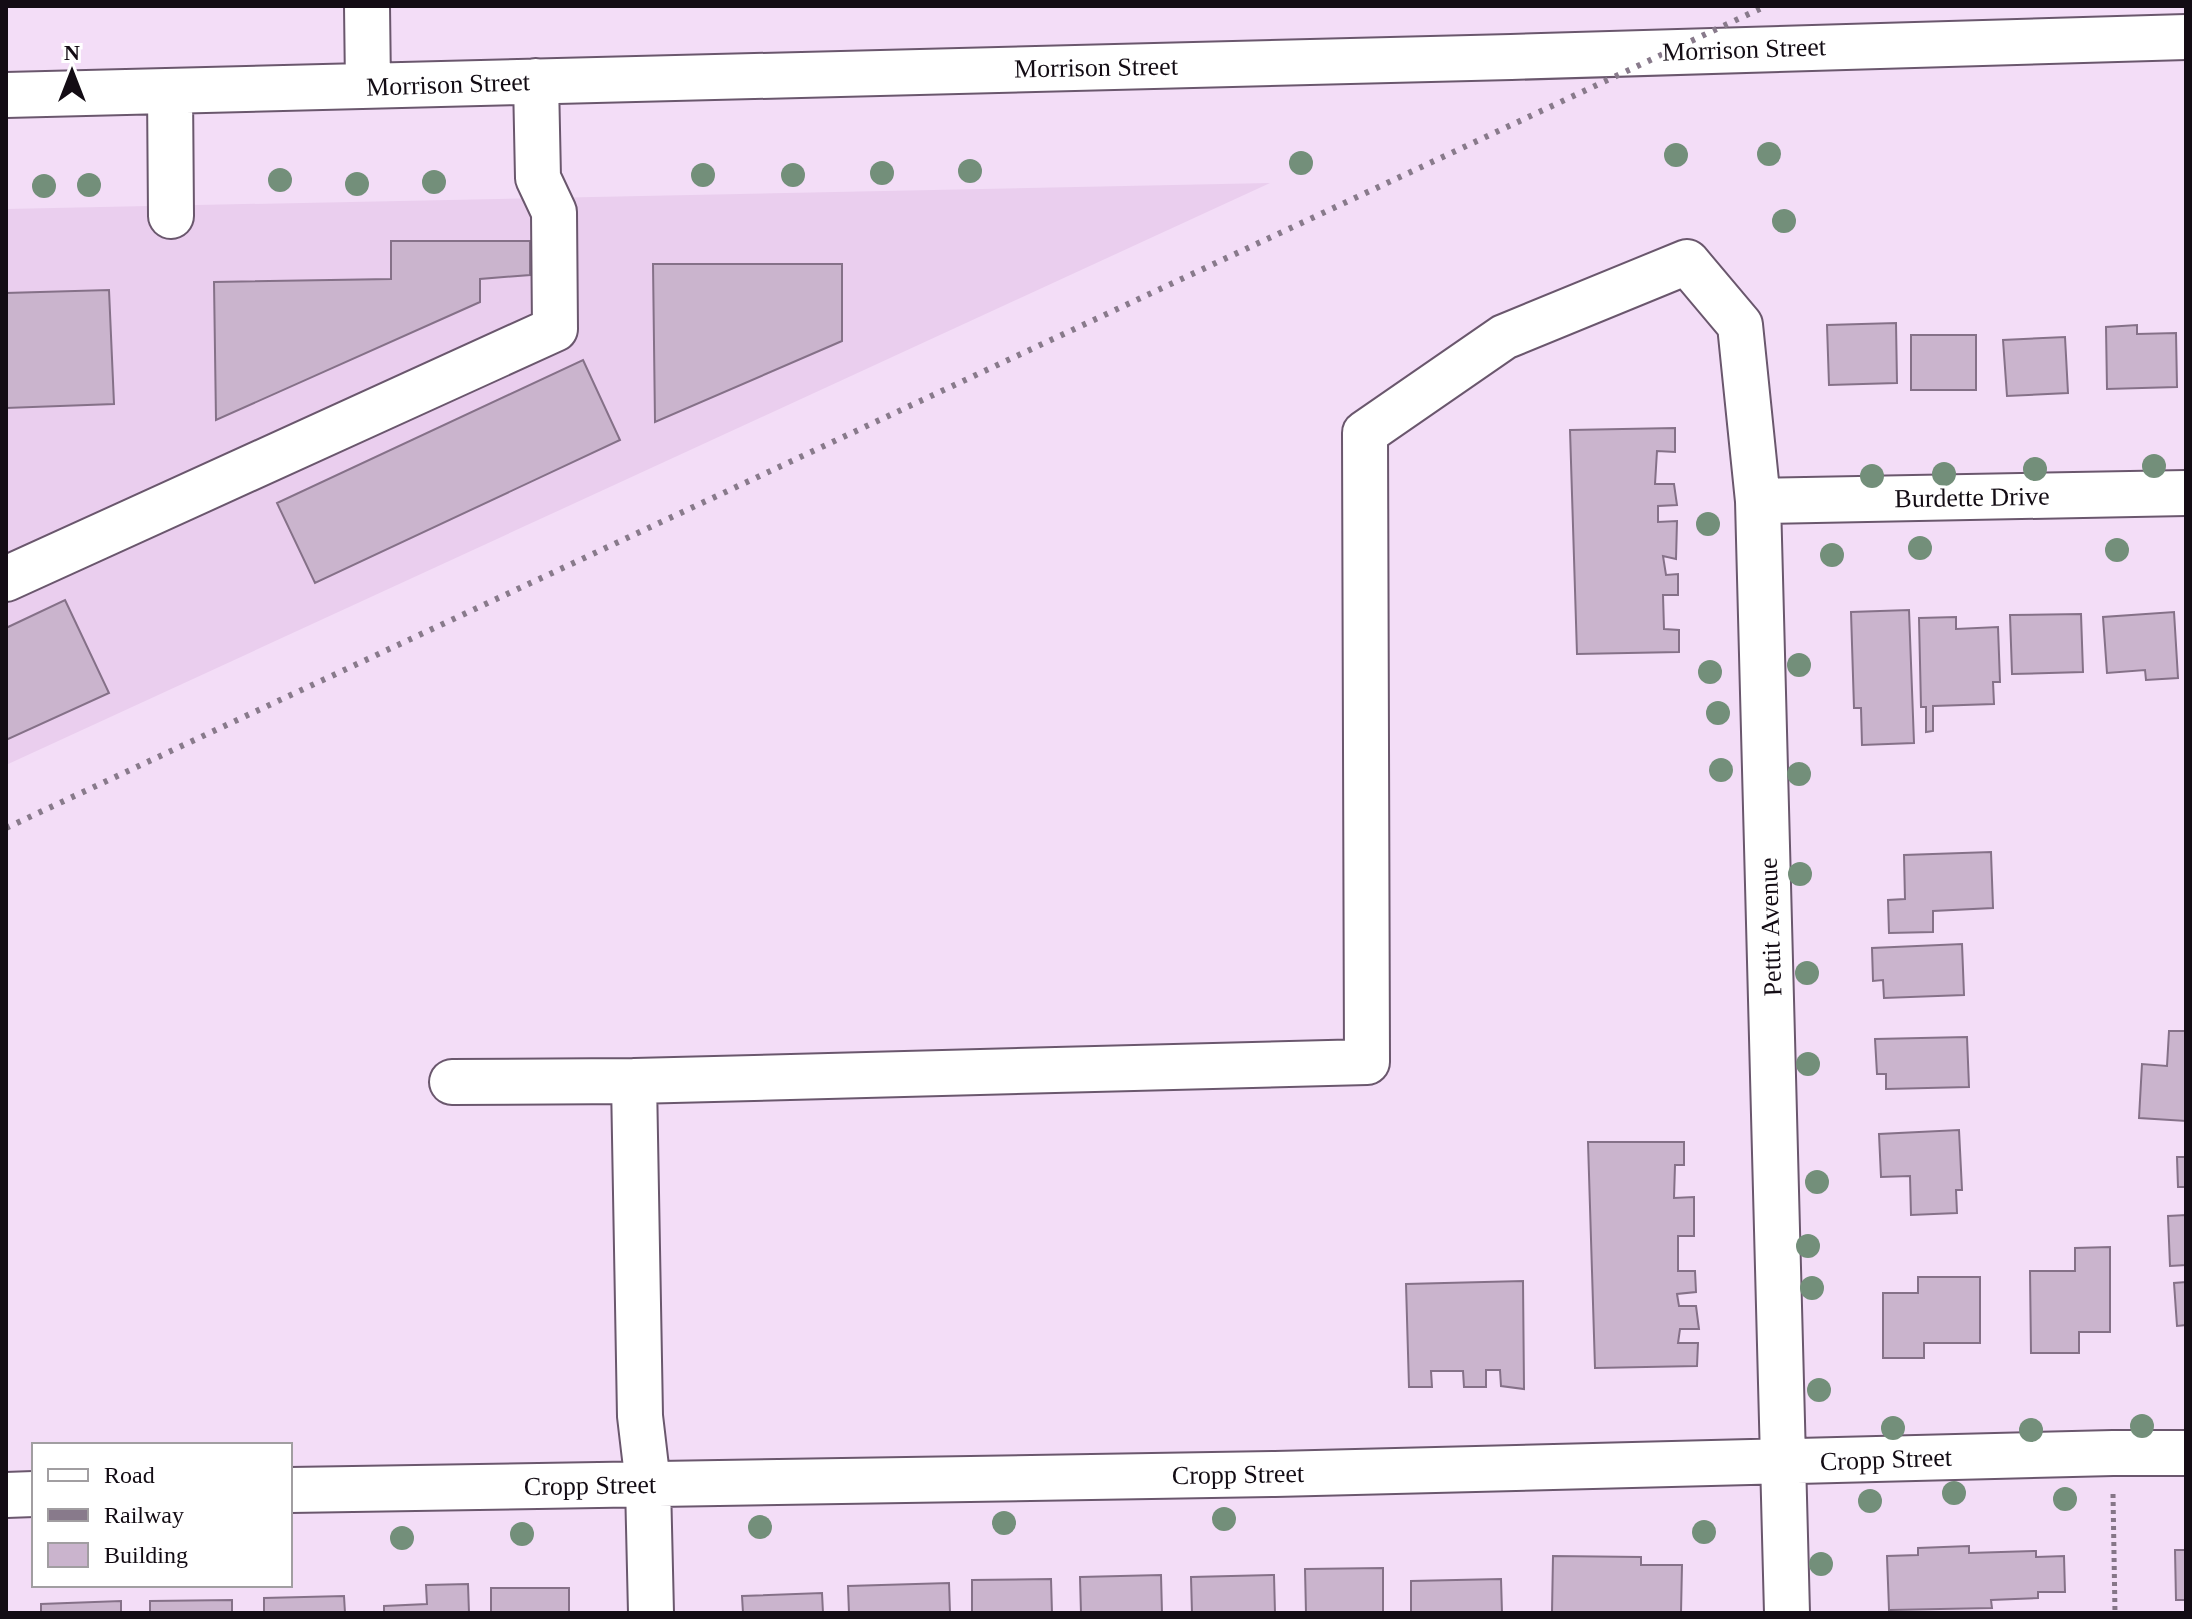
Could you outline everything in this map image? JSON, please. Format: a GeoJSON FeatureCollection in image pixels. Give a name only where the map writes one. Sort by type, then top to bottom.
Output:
{"type":"FeatureCollection","features":[{"type":"Feature","properties":{"kind":"street"},"geometry":{"type":"LineString","coordinates":[[367,6],[368,86]]}},
{"type":"Feature","properties":{"kind":"street","name":"Morrison Street"},"geometry":{"type":"LineString","coordinates":[[6,95],[2186,37]]}},
{"type":"Feature","properties":{"kind":"street"},"geometry":{"type":"LineString","coordinates":[[6,579],[555,329],[554,212],[538,178],[536,81]]}},
{"type":"Feature","properties":{"kind":"street"},"geometry":{"type":"LineString","coordinates":[[170,91],[171,216]]}},
{"type":"Feature","properties":{"kind":"street","name":"Pettit Avenue"},"geometry":{"type":"LineString","coordinates":[[634,1081],[1367,1062],[1365,433],[1504,337],[1687,262],[1740,325],[1758,501],[1787,1613]]}},
{"type":"Feature","properties":{"kind":"street","name":"Burdette Drive"},"geometry":{"type":"LineString","coordinates":[[1758,501],[2186,493]]}},
{"type":"Feature","properties":{"kind":"street"},"geometry":{"type":"LineString","coordinates":[[452,1082],[634,1081],[640,1416],[648,1484],[651,1613]]}},
{"type":"Feature","properties":{"kind":"street","name":"Cropp Street"},"geometry":{"type":"LineString","coordinates":[[292,1490],[1275,1474],[2186,1453]]}},
{"type":"Feature","properties":{"kind":"street"},"geometry":{"type":"LineString","coordinates":[[6,1495],[32,1494]]}},
{"type":"Feature","properties":{"kind":"path"},"geometry":{"type":"LineString","coordinates":[[2113,1453],[2115,1613]]}},
{"type":"Feature","properties":{"kind":"shaded area"},"geometry":{"type":"Polygon","coordinates":[[[1270,183],[6,765],[6,209],[1270,183]]]}},
{"type":"Feature","properties":{"kind":"building"},"geometry":{"type":"Polygon","coordinates":[[[391,241],[530,241],[530,275],[480,279],[480,302],[216,420],[214,282],[391,279],[391,241]]]}},
{"type":"Feature","properties":{"kind":"building"},"geometry":{"type":"Polygon","coordinates":[[[653,264],[842,264],[842,341],[655,422],[653,264]]]}},
{"type":"Feature","properties":{"kind":"building"},"geometry":{"type":"Polygon","coordinates":[[[109,290],[114,404],[6,408],[6,293],[109,290]]]}},
{"type":"Feature","properties":{"kind":"building"},"geometry":{"type":"Polygon","coordinates":[[[1896,323],[1897,383],[1829,385],[1827,325],[1896,323]]]}},
{"type":"Feature","properties":{"kind":"building"},"geometry":{"type":"Polygon","coordinates":[[[2137,325],[2137,334],[2176,333],[2177,387],[2107,389],[2106,327],[2137,325]]]}},
{"type":"Feature","properties":{"kind":"building"},"geometry":{"type":"Polygon","coordinates":[[[1911,335],[1976,335],[1976,390],[1911,390],[1911,335]]]}},
{"type":"Feature","properties":{"kind":"building"},"geometry":{"type":"Polygon","coordinates":[[[2065,337],[2068,393],[2007,396],[2003,340],[2065,337]]]}},
{"type":"Feature","properties":{"kind":"building"},"geometry":{"type":"Polygon","coordinates":[[[583,360],[620,440],[315,583],[277,503],[583,360]]]}},
{"type":"Feature","properties":{"kind":"building"},"geometry":{"type":"Polygon","coordinates":[[[1675,428],[1675,452],[1657,451],[1655,484],[1674,484],[1677,505],[1658,506],[1658,522],[1677,521],[1676,559],[1663,556],[1666,575],[1678,574],[1678,595],[1663,595],[1664,629],[1679,630],[1679,652],[1577,654],[1570,430],[1675,428]]]}},
{"type":"Feature","properties":{"kind":"building"},"geometry":{"type":"Polygon","coordinates":[[[65,600],[109,693],[6,740],[6,628],[65,600]]]}},
{"type":"Feature","properties":{"kind":"building"},"geometry":{"type":"Polygon","coordinates":[[[1909,610],[1914,743],[1862,745],[1861,708],[1854,708],[1851,612],[1909,610]]]}},
{"type":"Feature","properties":{"kind":"building"},"geometry":{"type":"Polygon","coordinates":[[[2174,612],[2178,678],[2146,680],[2145,670],[2107,673],[2103,617],[2174,612]]]}},
{"type":"Feature","properties":{"kind":"building"},"geometry":{"type":"Polygon","coordinates":[[[2081,614],[2083,672],[2012,674],[2010,615],[2081,614]]]}},
{"type":"Feature","properties":{"kind":"building"},"geometry":{"type":"Polygon","coordinates":[[[1956,617],[1956,629],[1998,627],[2000,682],[1993,682],[1994,704],[1933,706],[1933,731],[1926,732],[1926,707],[1921,707],[1919,618],[1956,617]]]}},
{"type":"Feature","properties":{"kind":"building"},"geometry":{"type":"Polygon","coordinates":[[[1991,852],[1993,908],[1933,911],[1933,932],[1889,933],[1888,900],[1905,899],[1904,855],[1991,852]]]}},
{"type":"Feature","properties":{"kind":"building"},"geometry":{"type":"Polygon","coordinates":[[[1962,944],[1964,995],[1884,998],[1883,980],[1873,981],[1872,948],[1962,944]]]}},
{"type":"Feature","properties":{"kind":"building"},"geometry":{"type":"Polygon","coordinates":[[[2169,1031],[2186,1031],[2186,1121],[2139,1118],[2142,1064],[2167,1066],[2169,1031]]]}},
{"type":"Feature","properties":{"kind":"building"},"geometry":{"type":"Polygon","coordinates":[[[1967,1037],[1969,1087],[1886,1089],[1886,1074],[1877,1074],[1875,1039],[1967,1037]]]}},
{"type":"Feature","properties":{"kind":"building"},"geometry":{"type":"Polygon","coordinates":[[[1959,1130],[1962,1190],[1956,1190],[1957,1213],[1911,1215],[1910,1176],[1881,1177],[1879,1134],[1959,1130]]]}},
{"type":"Feature","properties":{"kind":"building"},"geometry":{"type":"Polygon","coordinates":[[[1588,1142],[1684,1142],[1684,1165],[1675,1165],[1674,1198],[1694,1197],[1694,1236],[1678,1236],[1678,1271],[1695,1271],[1696,1292],[1677,1294],[1679,1306],[1696,1306],[1699,1329],[1680,1329],[1678,1343],[1698,1343],[1697,1366],[1595,1368],[1588,1142]]]}},
{"type":"Feature","properties":{"kind":"building"},"geometry":{"type":"Polygon","coordinates":[[[2177,1157],[2186,1157],[2186,1187],[2178,1187],[2177,1157]]]}},
{"type":"Feature","properties":{"kind":"building"},"geometry":{"type":"Polygon","coordinates":[[[2186,1215],[2186,1265],[2170,1266],[2168,1216],[2186,1215]]]}},
{"type":"Feature","properties":{"kind":"building"},"geometry":{"type":"Polygon","coordinates":[[[2110,1247],[2110,1332],[2079,1332],[2079,1353],[2031,1353],[2030,1271],[2075,1271],[2075,1248],[2110,1247]]]}},
{"type":"Feature","properties":{"kind":"building"},"geometry":{"type":"Polygon","coordinates":[[[1918,1277],[1980,1277],[1980,1343],[1924,1343],[1924,1358],[1883,1358],[1883,1293],[1918,1293],[1918,1277]]]}},
{"type":"Feature","properties":{"kind":"building"},"geometry":{"type":"Polygon","coordinates":[[[1523,1281],[1524,1389],[1501,1386],[1500,1370],[1486,1370],[1486,1387],[1464,1387],[1463,1371],[1431,1371],[1432,1387],[1409,1387],[1406,1284],[1523,1281]]]}},
{"type":"Feature","properties":{"kind":"building"},"geometry":{"type":"Polygon","coordinates":[[[2186,1282],[2186,1325],[2177,1326],[2174,1283],[2186,1282]]]}},
{"type":"Feature","properties":{"kind":"building"},"geometry":{"type":"Polygon","coordinates":[[[1969,1546],[1969,1553],[2036,1551],[2036,1557],[2064,1556],[2065,1592],[2038,1592],[2038,1598],[1991,1600],[1992,1608],[1889,1610],[1887,1556],[1918,1555],[1918,1548],[1969,1546]]]}},
{"type":"Feature","properties":{"kind":"building"},"geometry":{"type":"Polygon","coordinates":[[[2175,1550],[2186,1550],[2186,1600],[2176,1600],[2175,1550]]]}},
{"type":"Feature","properties":{"kind":"building"},"geometry":{"type":"Polygon","coordinates":[[[1553,1556],[1641,1557],[1641,1565],[1682,1565],[1681,1613],[1552,1613],[1553,1556]]]}},
{"type":"Feature","properties":{"kind":"building"},"geometry":{"type":"Polygon","coordinates":[[[1383,1568],[1383,1613],[1306,1613],[1305,1569],[1383,1568]]]}},
{"type":"Feature","properties":{"kind":"building"},"geometry":{"type":"Polygon","coordinates":[[[1161,1575],[1162,1613],[1081,1613],[1080,1577],[1161,1575]]]}},
{"type":"Feature","properties":{"kind":"building"},"geometry":{"type":"Polygon","coordinates":[[[1274,1575],[1275,1613],[1192,1613],[1191,1577],[1274,1575]]]}},
{"type":"Feature","properties":{"kind":"building"},"geometry":{"type":"Polygon","coordinates":[[[1051,1579],[1052,1613],[972,1613],[972,1580],[1051,1579]]]}},
{"type":"Feature","properties":{"kind":"building"},"geometry":{"type":"Polygon","coordinates":[[[1501,1579],[1502,1613],[1411,1613],[1411,1581],[1501,1579]]]}},
{"type":"Feature","properties":{"kind":"building"},"geometry":{"type":"Polygon","coordinates":[[[949,1583],[950,1613],[849,1613],[848,1586],[949,1583]]]}},
{"type":"Feature","properties":{"kind":"building"},"geometry":{"type":"Polygon","coordinates":[[[468,1584],[469,1613],[384,1613],[384,1606],[427,1604],[426,1585],[468,1584]]]}},
{"type":"Feature","properties":{"kind":"building"},"geometry":{"type":"Polygon","coordinates":[[[491,1588],[569,1588],[569,1613],[491,1613],[491,1588]]]}},
{"type":"Feature","properties":{"kind":"building"},"geometry":{"type":"Polygon","coordinates":[[[822,1593],[823,1613],[743,1613],[742,1596],[822,1593]]]}},
{"type":"Feature","properties":{"kind":"building"},"geometry":{"type":"Polygon","coordinates":[[[344,1596],[345,1613],[264,1613],[264,1598],[344,1596]]]}},
{"type":"Feature","properties":{"kind":"building"},"geometry":{"type":"Polygon","coordinates":[[[232,1600],[232,1613],[150,1613],[150,1601],[232,1600]]]}},
{"type":"Feature","properties":{"kind":"building"},"geometry":{"type":"Polygon","coordinates":[[[121,1601],[121,1613],[41,1613],[41,1604],[121,1601]]]}},
{"type":"Feature","properties":{"kind":"railway"},"geometry":{"type":"LineString","coordinates":[[6,828],[1766,6]]}}]}
